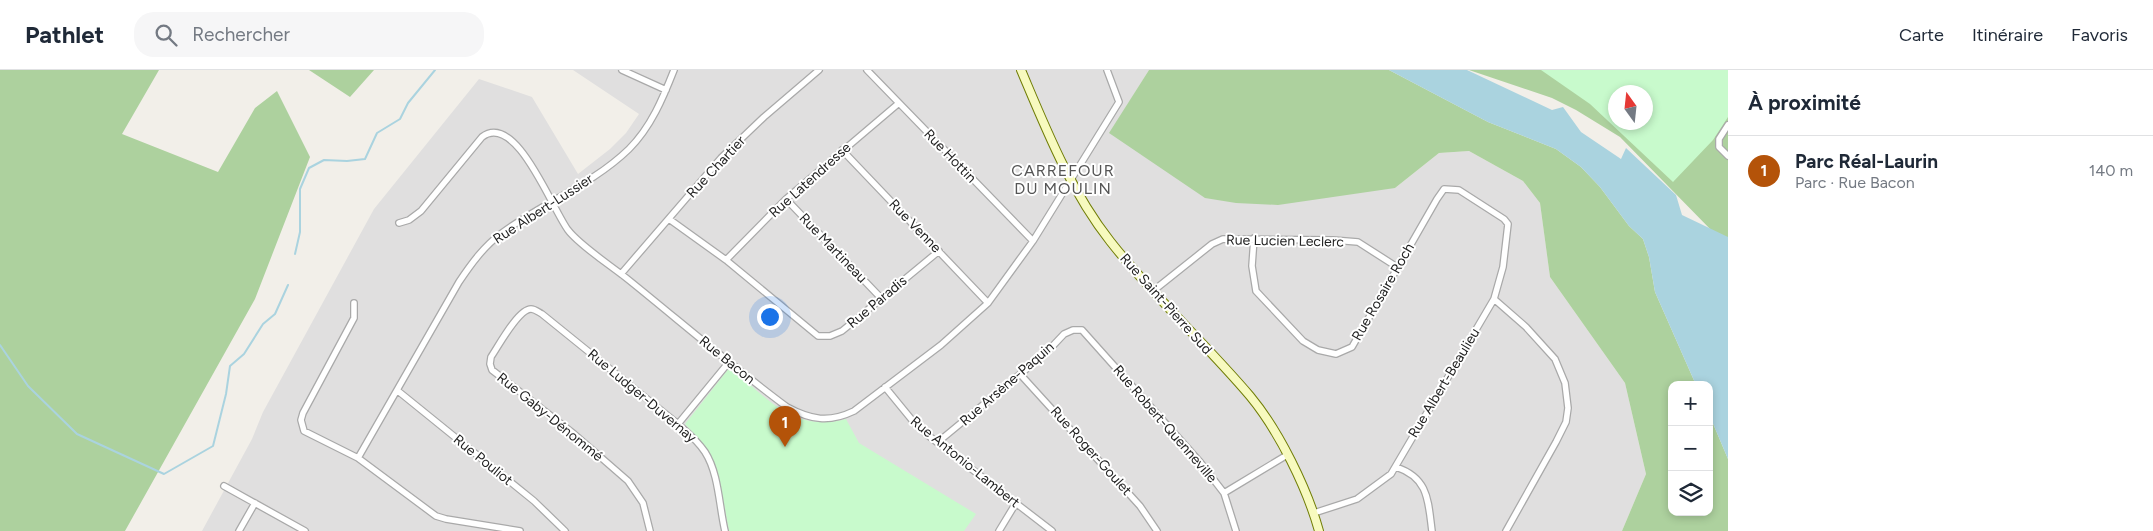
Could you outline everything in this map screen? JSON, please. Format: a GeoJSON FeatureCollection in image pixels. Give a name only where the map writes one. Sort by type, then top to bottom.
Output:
{"type":"FeatureCollection","features":[{"type":"Feature","properties":{"kind":"street"},"geometry":{"type":"LineString","coordinates":[[622,70],[666,90]]}},
{"type":"Feature","properties":{"kind":"street","name":"Rue Albert-Lussier"},"geometry":{"type":"LineString","coordinates":[[358,458],[459,282],[473,261],[501,234],[600,173],[628,149],[650,122],[674,70]]}},
{"type":"Feature","properties":{"kind":"street","name":"Rue Chartier"},"geometry":{"type":"LineString","coordinates":[[621,274],[721,158],[764,117],[820,70]]}},
{"type":"Feature","properties":{"kind":"street","name":"Rue Hottin"},"geometry":{"type":"LineString","coordinates":[[867,70],[1033,240]]}},
{"type":"Feature","properties":{"kind":"street","name":"Rue Saint-Pierre Sud"},"geometry":{"type":"LineString","coordinates":[[1021,70],[1070,180],[1109,240],[1153,291],[1251,397],[1273,428],[1288,455],[1314,513],[1318,531]]}},
{"type":"Feature","properties":{"kind":"street","name":"Rue Bacon"},"geometry":{"type":"LineString","coordinates":[[399,223],[409,220],[421,211],[482,137],[489,132],[498,131],[515,143],[530,163],[572,235],[787,407],[805,417],[830,419],[844,416],[941,345],[988,303],[1033,240],[1119,102],[1108,70]]}},
{"type":"Feature","properties":{"kind":"street","name":"Rue Latendresse"},"geometry":{"type":"LineString","coordinates":[[726,260],[786,199],[899,103]]}},
{"type":"Feature","properties":{"kind":"street"},"geometry":{"type":"LineString","coordinates":[[1728,125],[1718,140],[1719,147],[1728,156]]}},
{"type":"Feature","properties":{"kind":"street","name":"Rue Venne"},"geometry":{"type":"LineString","coordinates":[[842,150],[988,303]]}},
{"type":"Feature","properties":{"kind":"street","name":"Rue Rosaire Roch"},"geometry":{"type":"LineString","coordinates":[[1254,238],[1252,266],[1256,291],[1303,341],[1318,350],[1336,354],[1352,347],[1444,189],[1459,190],[1504,219],[1508,224],[1503,267]]}},
{"type":"Feature","properties":{"kind":"street","name":"Rue Martineau"},"geometry":{"type":"LineString","coordinates":[[786,199],[881,298]]}},
{"type":"Feature","properties":{"kind":"street","name":"Rue Paradis"},"geometry":{"type":"LineString","coordinates":[[670,219],[726,260],[818,336],[824,337],[842,331],[939,251]]}},
{"type":"Feature","properties":{"kind":"street","name":"Rue Lucien Leclerc"},"geometry":{"type":"LineString","coordinates":[[1153,291],[1212,244],[1223,239],[1254,238],[1358,242],[1398,267]]}},
{"type":"Feature","properties":{"kind":"street","name":"Rue Albert-Beaulieu"},"geometry":{"type":"LineString","coordinates":[[1314,513],[1358,499],[1391,474],[1494,300],[1503,267]]}},
{"type":"Feature","properties":{"kind":"street"},"geometry":{"type":"LineString","coordinates":[[1494,300],[1526,327],[1554,359],[1565,382],[1568,408],[1566,422],[1556,442],[1506,531]]}},
{"type":"Feature","properties":{"kind":"street"},"geometry":{"type":"LineString","coordinates":[[354,303],[354,318],[301,420],[301,426],[308,434],[358,458],[436,516],[520,531]]}},
{"type":"Feature","properties":{"kind":"street","name":"Rue Gaby-Dénommé"},"geometry":{"type":"LineString","coordinates":[[536,310],[526,310],[515,321],[491,357],[490,364],[492,370],[574,434],[628,481],[643,503],[650,531]]}},
{"type":"Feature","properties":{"kind":"street","name":"Rue Ludger-Duvernay"},"geometry":{"type":"LineString","coordinates":[[536,310],[699,443],[710,462],[725,531]]}},
{"type":"Feature","properties":{"kind":"street","name":"Rue Arsène-Paquin"},"geometry":{"type":"LineString","coordinates":[[938,442],[1020,374],[1064,334],[1077,329]]}},
{"type":"Feature","properties":{"kind":"street","name":"Rue Robert-Quenneville"},"geometry":{"type":"LineString","coordinates":[[1077,329],[1086,333],[1200,462],[1224,493],[1236,531]]}},
{"type":"Feature","properties":{"kind":"street"},"geometry":{"type":"LineString","coordinates":[[678,424],[729,362]]}},
{"type":"Feature","properties":{"kind":"street","name":"Rue Roger-Goulet"},"geometry":{"type":"LineString","coordinates":[[1020,374],[1140,506],[1158,531]]}},
{"type":"Feature","properties":{"kind":"street","name":"Rue Antonio-Lambert"},"geometry":{"type":"LineString","coordinates":[[885,387],[912,420],[1052,531]]}},
{"type":"Feature","properties":{"kind":"street","name":"Rue Pouliot"},"geometry":{"type":"LineString","coordinates":[[398,391],[534,501],[565,531]]}},
{"type":"Feature","properties":{"kind":"street"},"geometry":{"type":"LineString","coordinates":[[1224,493],[1288,455]]}},
{"type":"Feature","properties":{"kind":"street"},"geometry":{"type":"LineString","coordinates":[[1396,467],[1413,475],[1425,489],[1432,531]]}},
{"type":"Feature","properties":{"kind":"street"},"geometry":{"type":"LineString","coordinates":[[224,486],[305,531]]}},
{"type":"Feature","properties":{"kind":"street"},"geometry":{"type":"LineString","coordinates":[[240,531],[255,503]]}},
{"type":"Feature","properties":{"kind":"street"},"geometry":{"type":"LineString","coordinates":[[999,531],[1016,503]]}},
{"type":"Feature","properties":{"kind":"shaded area"},"geometry":{"type":"Polygon","coordinates":[[[573,70],[1149,70],[1110,133],[1395,188],[1439,153],[1469,151],[1523,181],[1540,203],[1550,277],[1625,383],[1646,474],[1622,531],[202,531],[252,439],[263,412],[374,209],[479,79],[532,97],[578,174],[610,149],[626,133],[639,114],[573,70]]]}},
{"type":"Feature","properties":{"kind":"green space"},"geometry":{"type":"Polygon","coordinates":[[[0,70],[159,70],[122,134],[218,172],[255,108],[277,91],[310,157],[255,299],[125,531],[0,531],[0,70]]]}},
{"type":"Feature","properties":{"kind":"green space"},"geometry":{"type":"Polygon","coordinates":[[[309,70],[374,70],[350,97],[309,70]]]}},
{"type":"Feature","properties":{"kind":"green space"},"geometry":{"type":"Polygon","coordinates":[[[1149,70],[1389,70],[1488,122],[1556,149],[1581,167],[1600,187],[1629,226],[1643,239],[1649,257],[1655,292],[1694,381],[1668,381],[1668,516],[1713,516],[1713,423],[1728,459],[1728,531],[1622,531],[1646,474],[1625,383],[1550,277],[1540,203],[1523,181],[1469,151],[1439,153],[1395,188],[1278,205],[1236,203],[1205,198],[1109,133],[1149,70]]]}},
{"type":"Feature","properties":{"kind":"green space"},"geometry":{"type":"Polygon","coordinates":[[[1469,70],[1713,70],[1728,82],[1728,243],[1714,233],[1620,137],[1609,130],[1653,130],[1653,85],[1608,85],[1608,130],[1552,98],[1469,70]]]}},
{"type":"Feature","properties":{"kind":"green space"},"geometry":{"type":"Polygon","coordinates":[[[1541,70],[1728,70],[1728,117],[1713,140],[1673,182],[1618,130],[1653,130],[1653,85],[1608,85],[1608,121],[1590,104],[1541,70]]]}},
{"type":"Feature","properties":{"kind":"green space"},"geometry":{"type":"Polygon","coordinates":[[[730,367],[769,401],[796,417],[811,421],[827,422],[846,419],[859,443],[976,514],[964,531],[729,531],[717,473],[705,449],[685,424],[730,367]]]}},
{"type":"Feature","properties":{"kind":"water"},"geometry":{"type":"Polygon","coordinates":[[[1389,70],[1467,70],[1552,110],[1563,107],[1581,132],[1621,159],[1626,148],[1676,195],[1682,215],[1728,237],[1728,459],[1713,423],[1713,381],[1694,381],[1655,292],[1649,257],[1643,239],[1629,226],[1600,187],[1581,167],[1556,149],[1488,122],[1389,70]]]}},
{"type":"Feature","properties":{"kind":"waterway"},"geometry":{"type":"LineString","coordinates":[[295,254],[300,232],[300,189],[309,168],[324,160],[347,161],[365,159],[377,133],[400,119],[408,103],[435,70]]}},
{"type":"Feature","properties":{"kind":"waterway"},"geometry":{"type":"LineString","coordinates":[[0,345],[28,386],[77,434],[164,474],[213,446],[226,394],[230,366],[244,354],[263,324],[275,314],[288,285]]}},
{"type":"Feature","properties":{"kind":"place","name":"Parc Réal-Laurin"},"geometry":{"type":"Point","coordinates":[785,447]}},
{"type":"Feature","properties":{"kind":"district","name":"CARREFOUR DU MOULIN"},"geometry":{"type":"Point","coordinates":[1063,179]}}]}
